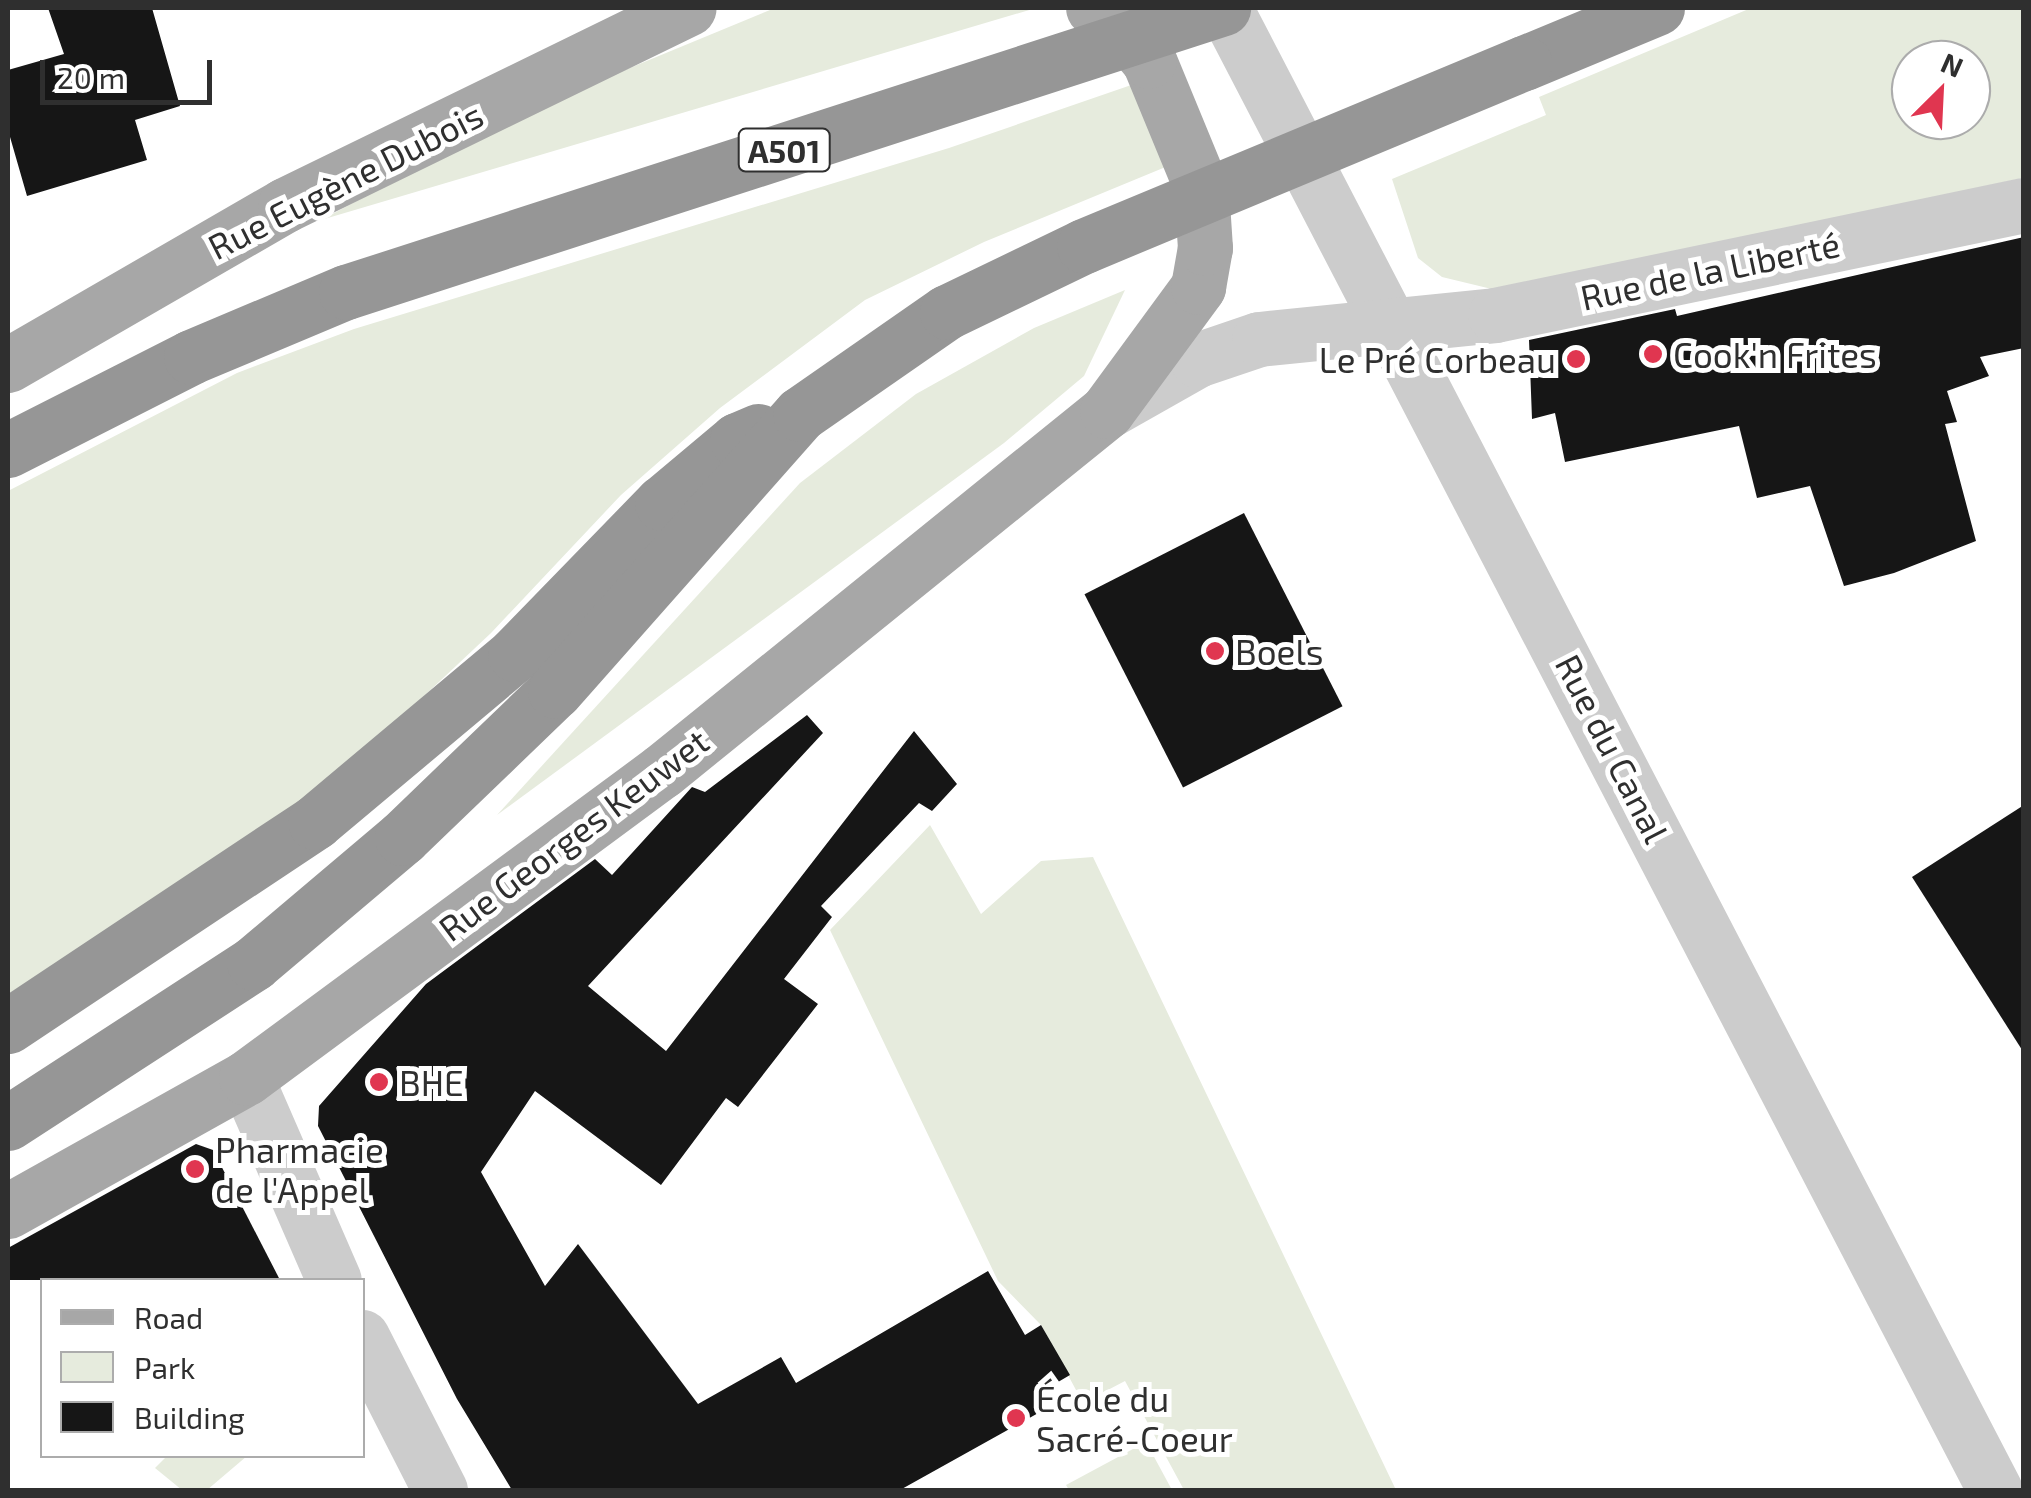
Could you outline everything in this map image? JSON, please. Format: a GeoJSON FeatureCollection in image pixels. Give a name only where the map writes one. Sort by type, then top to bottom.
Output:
{"type":"FeatureCollection","features":[{"type":"Feature","properties":{"kind":"highway","name":"A501"},"geometry":{"type":"LineString","coordinates":[[8,450],[191,357],[346,292],[1224,8]]}},
{"type":"Feature","properties":{"kind":"highway"},"geometry":{"type":"LineString","coordinates":[[8,1026],[315,822],[515,654],[677,490],[737,440],[800,414],[946,312],[1084,246],[1657,8]]}},
{"type":"Feature","properties":{"kind":"highway"},"geometry":{"type":"LineString","coordinates":[[8,1123],[254,963],[402,838],[555,691],[800,414]]}},
{"type":"Feature","properties":{"kind":"main road","name":"Rue Eugène Dubois"},"geometry":{"type":"LineString","coordinates":[[8,365],[285,205],[689,8]]}},
{"type":"Feature","properties":{"kind":"main road","name":"Rue Georges Keuwet"},"geometry":{"type":"LineString","coordinates":[[8,1211],[246,1078],[662,771],[1107,411],[1198,287],[1205,248],[1201,187],[1149,61],[1118,23],[1092,8]]}},
{"type":"Feature","properties":{"kind":"street","name":"Rue du Canal"},"geometry":{"type":"LineString","coordinates":[[1224,8],[1395,326],[1996,1490]]}},
{"type":"Feature","properties":{"kind":"street","name":"Rue de la Liberté"},"geometry":{"type":"LineString","coordinates":[[1107,411],[1197,360],[1259,339],[1495,315],[2024,205]]}},
{"type":"Feature","properties":{"kind":"street"},"geometry":{"type":"LineString","coordinates":[[246,1078],[333,1278]]}},
{"type":"Feature","properties":{"kind":"street"},"geometry":{"type":"LineString","coordinates":[[365,1343],[440,1490]]}},
{"type":"Feature","properties":{"kind":"green space"},"geometry":{"type":"Polygon","coordinates":[[[775,8],[1036,8],[321,220],[528,110],[775,8]]]}},
{"type":"Feature","properties":{"kind":"green space"},"geometry":{"type":"Polygon","coordinates":[[[1751,8],[2023,8],[2023,178],[1500,291],[1442,277],[1418,258],[1392,179],[1546,115],[1539,97],[1751,8]]]}},
{"type":"Feature","properties":{"kind":"green space"},"geometry":{"type":"Polygon","coordinates":[[[1140,82],[1168,166],[984,242],[865,300],[720,408],[621,495],[491,633],[355,761],[189,884],[8,994],[8,491],[237,373],[354,329],[949,148],[1140,82]]]}},
{"type":"Feature","properties":{"kind":"green space"},"geometry":{"type":"Polygon","coordinates":[[[1125,290],[1084,376],[1004,443],[497,815],[800,483],[916,394],[1034,328],[1125,290]]]}},
{"type":"Feature","properties":{"kind":"green space"},"geometry":{"type":"Polygon","coordinates":[[[930,825],[981,914],[1041,861],[1093,857],[1396,1490],[1184,1490],[1125,1381],[1083,1403],[1041,1325],[998,1281],[830,930],[930,825]]]}},
{"type":"Feature","properties":{"kind":"green space"},"geometry":{"type":"Polygon","coordinates":[[[1146,1442],[1172,1490],[1069,1490],[1066,1485],[1146,1442]]]}},
{"type":"Feature","properties":{"kind":"green space"},"geometry":{"type":"Polygon","coordinates":[[[165,1458],[245,1458],[207,1490],[182,1490],[155,1468],[165,1458]]]}},
{"type":"Feature","properties":{"kind":"building"},"geometry":{"type":"Polygon","coordinates":[[[48,8],[152,8],[180,106],[135,120],[147,160],[27,196],[8,130],[8,70],[64,54],[48,8]]]}},
{"type":"Feature","properties":{"kind":"building"},"geometry":{"type":"Polygon","coordinates":[[[2024,237],[2024,348],[1980,357],[1989,376],[1947,391],[1957,422],[1945,424],[1976,541],[1894,573],[1844,586],[1810,486],[1757,498],[1739,426],[1565,462],[1555,413],[1532,419],[1529,340],[1675,309],[1677,316],[2024,237]]]}},
{"type":"Feature","properties":{"kind":"building","name":"Boels"},"geometry":{"type":"Polygon","coordinates":[[[1244,513],[1343,706],[1183,788],[1085,594],[1244,513]]]}},
{"type":"Feature","properties":{"kind":"building"},"geometry":{"type":"Polygon","coordinates":[[[807,715],[823,733],[588,986],[666,1051],[914,731],[957,784],[932,811],[919,803],[821,906],[832,917],[784,979],[818,1004],[738,1107],[726,1098],[661,1185],[535,1091],[481,1172],[545,1286],[578,1244],[698,1404],[781,1357],[796,1383],[988,1271],[1025,1335],[1041,1325],[1070,1375],[1041,1392],[1049,1407],[900,1490],[512,1490],[457,1399],[318,1126],[319,1106],[426,984],[595,859],[612,875],[692,787],[705,792],[807,715]]]}},
{"type":"Feature","properties":{"kind":"building"},"geometry":{"type":"Polygon","coordinates":[[[2024,805],[2024,1053],[1912,877],[2024,805]]]}},
{"type":"Feature","properties":{"kind":"building"},"geometry":{"type":"Polygon","coordinates":[[[196,1144],[213,1150],[279,1278],[8,1280],[8,1248],[196,1144]]]}},
{"type":"Feature","properties":{"kind":"place","name":"Cook'n Frites"},"geometry":{"type":"Point","coordinates":[1653,354]}},
{"type":"Feature","properties":{"kind":"place","name":"Le Pré Corbeau"},"geometry":{"type":"Point","coordinates":[1576,359]}},
{"type":"Feature","properties":{"kind":"place","name":"Boels"},"geometry":{"type":"Point","coordinates":[1215,651]}},
{"type":"Feature","properties":{"kind":"place","name":"BHE"},"geometry":{"type":"Point","coordinates":[379,1082]}},
{"type":"Feature","properties":{"kind":"place","name":"Pharmacie de l'Appel"},"geometry":{"type":"Point","coordinates":[195,1169]}},
{"type":"Feature","properties":{"kind":"place","name":"École du Sacré-Coeur"},"geometry":{"type":"Point","coordinates":[1016,1418]}}]}
